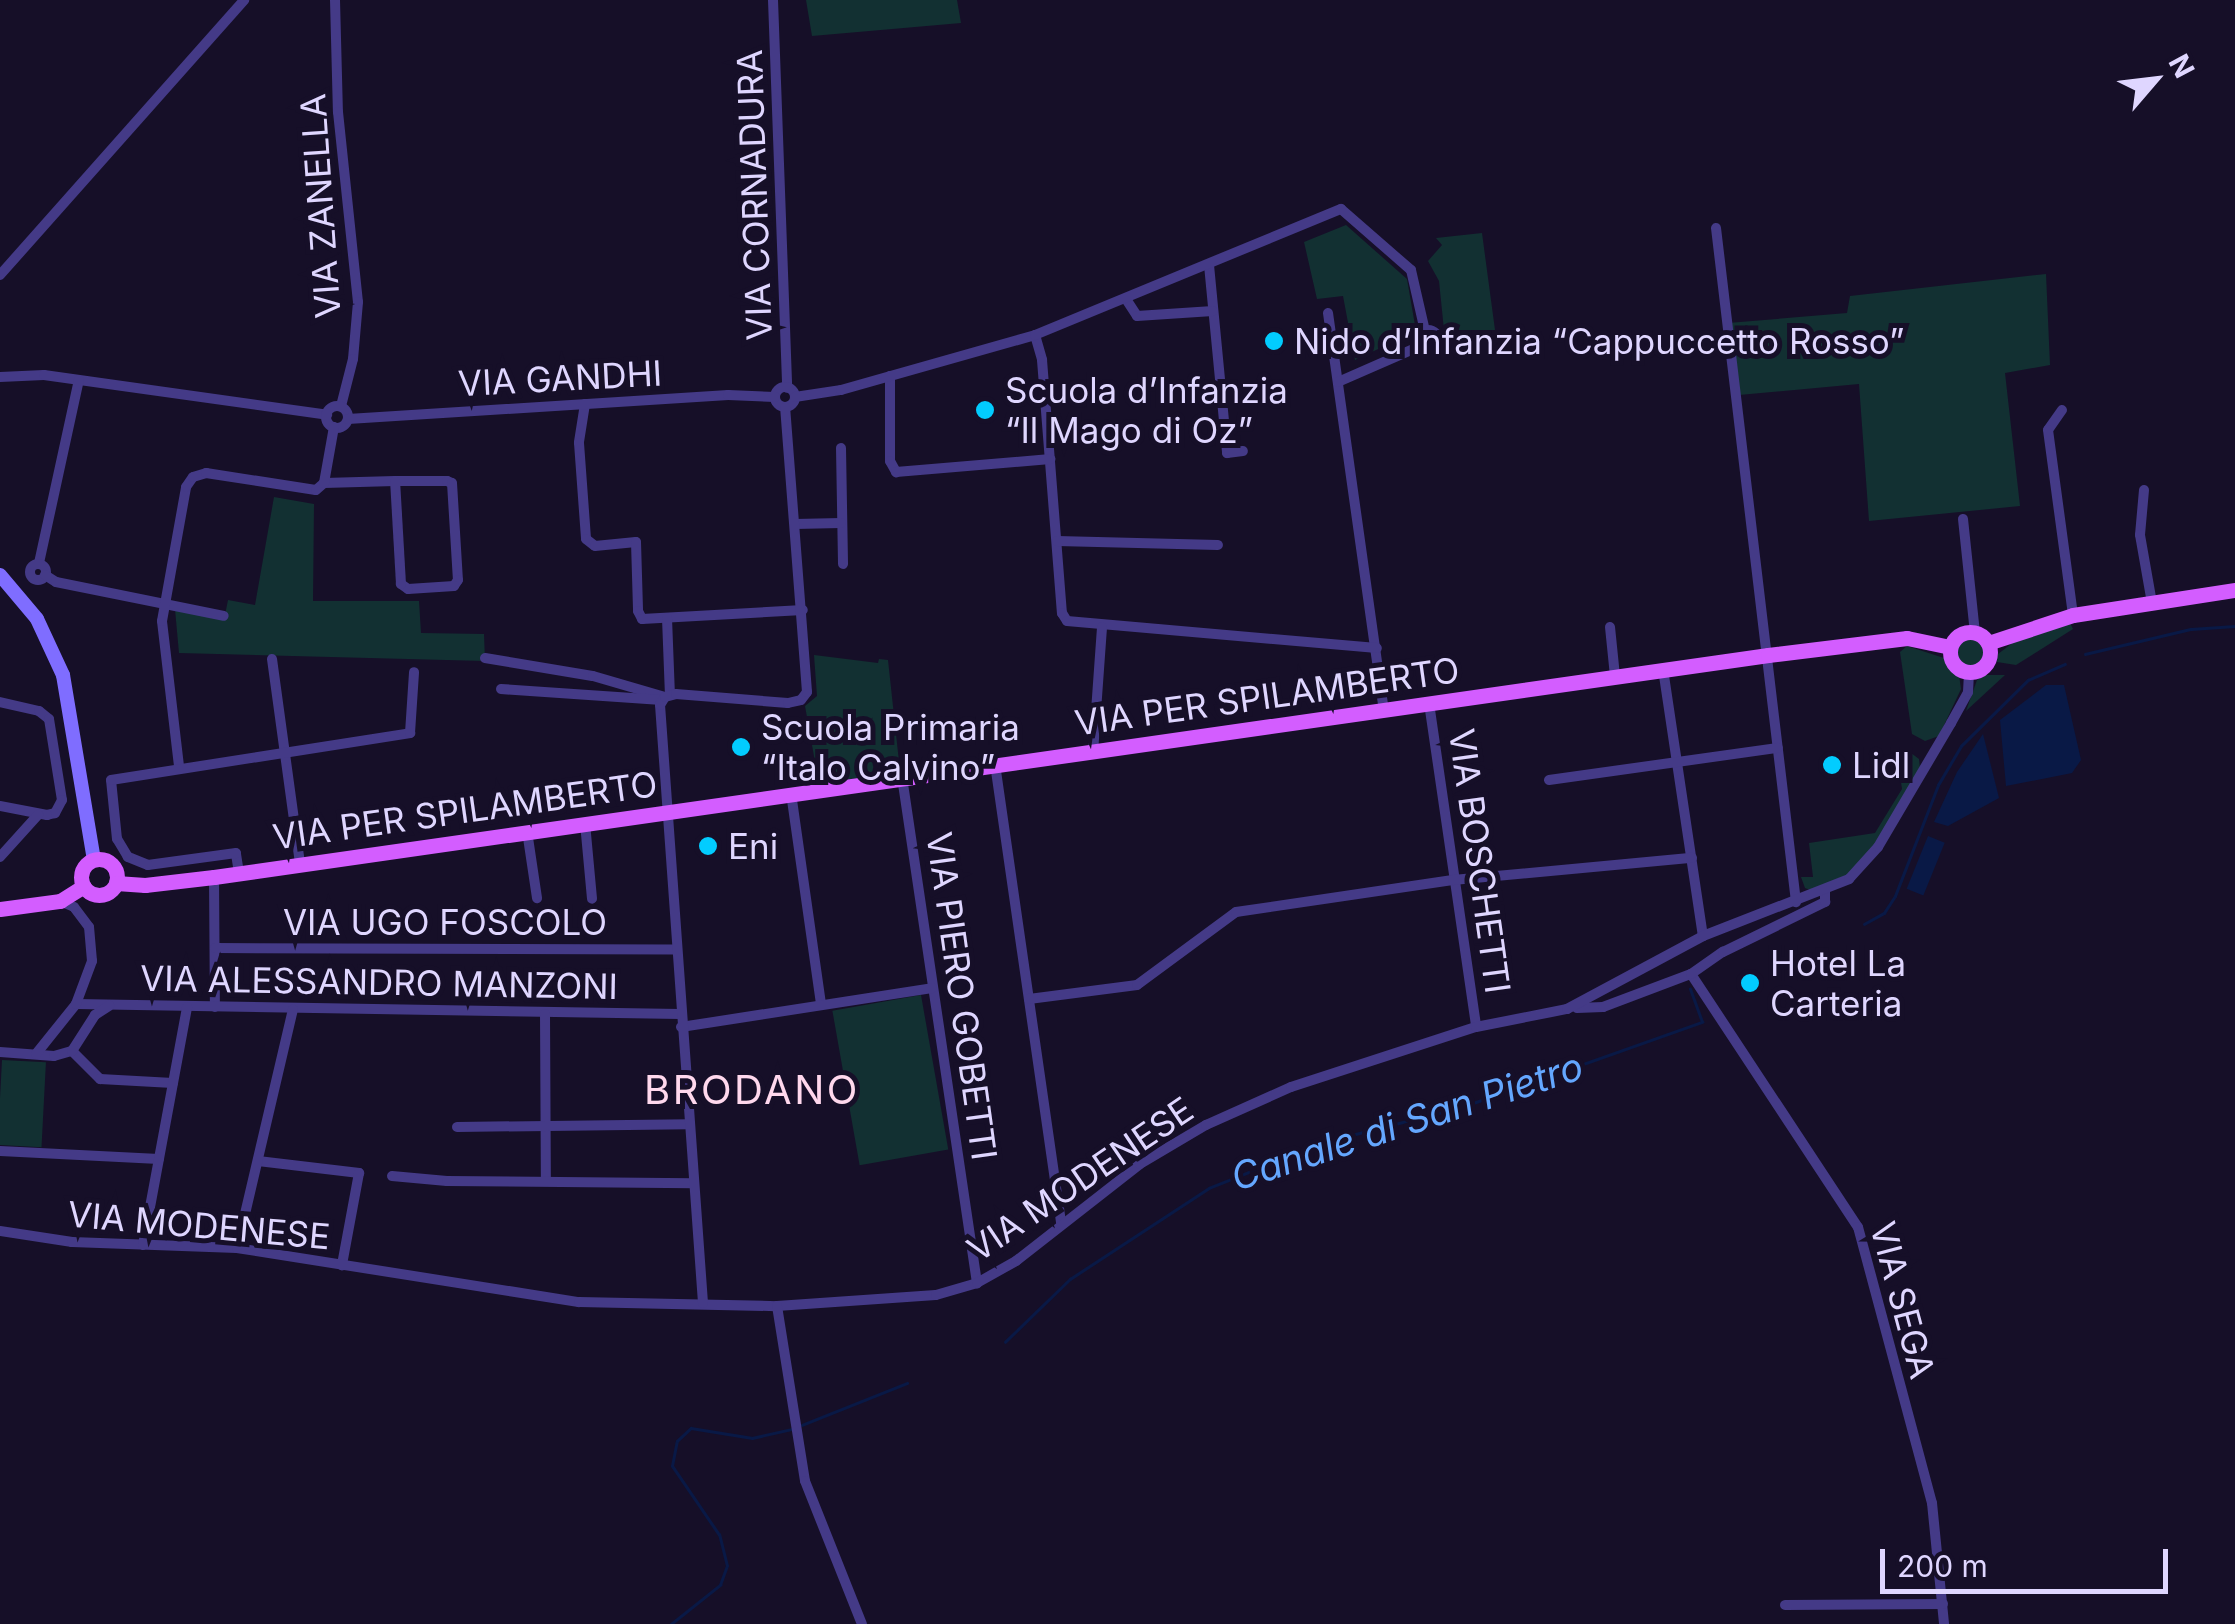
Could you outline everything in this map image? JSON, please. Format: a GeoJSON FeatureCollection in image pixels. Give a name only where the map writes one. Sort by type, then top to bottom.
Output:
{"type":"FeatureCollection","features":[{"type":"Feature","properties":{"kind":"main road"},"geometry":{"type":"LineString","coordinates":[[0,576],[50,642],[63,675],[94,860]]}},
{"type":"Feature","properties":{"kind":"main road"},"geometry":{"type":"LineString","coordinates":[[1982,638],[1987,663],[1969,672],[1952,662],[1950,647],[1960,634],[1982,638],[2073,615],[2235,590]]}},
{"type":"Feature","properties":{"kind":"main road","name":"VIA PER SPILAMBERTO"},"geometry":{"type":"LineString","coordinates":[[0,909],[60,901],[84,886],[98,895],[110,892],[116,883],[145,885],[214,877],[1768,655],[1906,638],[1950,647]]}},
{"type":"Feature","properties":{"kind":"main road"},"geometry":{"type":"LineString","coordinates":[[94,860],[112,864],[116,883]]}},
{"type":"Feature","properties":{"kind":"main road"},"geometry":{"type":"LineString","coordinates":[[84,886],[83,871],[94,860]]}},
{"type":"Feature","properties":{"kind":"street"},"geometry":{"type":"LineString","coordinates":[[0,275],[244,0]]}},
{"type":"Feature","properties":{"kind":"street","name":"VIA ZANELLA"},"geometry":{"type":"LineString","coordinates":[[334,0],[338,112],[358,302],[356,343],[341,406]]}},
{"type":"Feature","properties":{"kind":"street","name":"VIA CORNADURA"},"geometry":{"type":"LineString","coordinates":[[774,0],[787,388]]}},
{"type":"Feature","properties":{"kind":"street"},"geometry":{"type":"LineString","coordinates":[[786,408],[795,398],[890,376],[1035,334],[1341,209],[1412,270],[1425,330]]}},
{"type":"Feature","properties":{"kind":"street"},"geometry":{"type":"LineString","coordinates":[[1716,228],[1796,902]]}},
{"type":"Feature","properties":{"kind":"street"},"geometry":{"type":"LineString","coordinates":[[1209,265],[1227,453],[1243,451]]}},
{"type":"Feature","properties":{"kind":"street"},"geometry":{"type":"LineString","coordinates":[[1126,299],[1132,314],[1143,317],[1212,311]]}},
{"type":"Feature","properties":{"kind":"street"},"geometry":{"type":"LineString","coordinates":[[1328,313],[1384,709]]}},
{"type":"Feature","properties":{"kind":"street"},"geometry":{"type":"LineString","coordinates":[[1425,330],[1435,333],[1439,342]]}},
{"type":"Feature","properties":{"kind":"street"},"geometry":{"type":"LineString","coordinates":[[1418,347],[1417,338],[1425,330]]}},
{"type":"Feature","properties":{"kind":"street"},"geometry":{"type":"LineString","coordinates":[[1035,334],[1042,360],[1065,618],[1102,627],[1377,648]]}},
{"type":"Feature","properties":{"kind":"street"},"geometry":{"type":"LineString","coordinates":[[1439,342],[1487,342]]}},
{"type":"Feature","properties":{"kind":"street"},"geometry":{"type":"LineString","coordinates":[[1338,382],[1418,347],[1432,352],[1439,342]]}},
{"type":"Feature","properties":{"kind":"street"},"geometry":{"type":"LineString","coordinates":[[0,377],[32,374],[327,415]]}},
{"type":"Feature","properties":{"kind":"street"},"geometry":{"type":"LineString","coordinates":[[890,376],[890,461],[896,472],[1050,459]]}},
{"type":"Feature","properties":{"kind":"street"},"geometry":{"type":"LineString","coordinates":[[79,380],[40,563],[45,576],[56,582],[166,601],[224,616]]}},
{"type":"Feature","properties":{"kind":"street"},"geometry":{"type":"LineString","coordinates":[[502,689],[788,703],[800,700],[808,686],[803,610],[786,408],[775,396],[787,388],[795,398]]}},
{"type":"Feature","properties":{"kind":"street","name":"VIA GANDHI"},"geometry":{"type":"LineString","coordinates":[[348,418],[775,396]]}},
{"type":"Feature","properties":{"kind":"street"},"geometry":{"type":"LineString","coordinates":[[585,404],[579,444],[586,539],[595,546],[636,542],[638,612],[646,621],[803,610]]}},
{"type":"Feature","properties":{"kind":"street"},"geometry":{"type":"LineString","coordinates":[[327,415],[330,409],[341,406],[348,418],[344,425],[334,427]]}},
{"type":"Feature","properties":{"kind":"street"},"geometry":{"type":"LineString","coordinates":[[2062,410],[2048,430],[2073,615]]}},
{"type":"Feature","properties":{"kind":"street"},"geometry":{"type":"LineString","coordinates":[[324,483],[334,427],[327,415]]}},
{"type":"Feature","properties":{"kind":"street"},"geometry":{"type":"LineString","coordinates":[[841,448],[843,564]]}},
{"type":"Feature","properties":{"kind":"street"},"geometry":{"type":"LineString","coordinates":[[179,766],[162,621],[186,488],[194,477],[206,473],[311,491],[324,483],[447,481],[454,486],[458,580],[454,586],[408,589],[401,584],[395,482]]}},
{"type":"Feature","properties":{"kind":"street"},"geometry":{"type":"LineString","coordinates":[[2144,490],[2140,535],[2152,603]]}},
{"type":"Feature","properties":{"kind":"street"},"geometry":{"type":"LineString","coordinates":[[1962,519],[1982,638]]}},
{"type":"Feature","properties":{"kind":"street"},"geometry":{"type":"LineString","coordinates":[[795,524],[841,523]]}},
{"type":"Feature","properties":{"kind":"street"},"geometry":{"type":"LineString","coordinates":[[1056,541],[1218,545]]}},
{"type":"Feature","properties":{"kind":"street"},"geometry":{"type":"LineString","coordinates":[[31,576],[31,567],[40,563]]}},
{"type":"Feature","properties":{"kind":"street"},"geometry":{"type":"LineString","coordinates":[[31,576],[38,580],[45,576]]}},
{"type":"Feature","properties":{"kind":"street"},"geometry":{"type":"LineString","coordinates":[[14,590],[31,576]]}},
{"type":"Feature","properties":{"kind":"street"},"geometry":{"type":"LineString","coordinates":[[667,618],[666,811],[703,1303]]}},
{"type":"Feature","properties":{"kind":"street"},"geometry":{"type":"LineString","coordinates":[[1093,753],[1102,627]]}},
{"type":"Feature","properties":{"kind":"street"},"geometry":{"type":"LineString","coordinates":[[1610,627],[1616,676]]}},
{"type":"Feature","properties":{"kind":"street"},"geometry":{"type":"LineString","coordinates":[[484,658],[593,676],[666,697]]}},
{"type":"Feature","properties":{"kind":"street"},"geometry":{"type":"LineString","coordinates":[[272,659],[300,864]]}},
{"type":"Feature","properties":{"kind":"street"},"geometry":{"type":"LineString","coordinates":[[1663,670],[1703,936]]}},
{"type":"Feature","properties":{"kind":"street"},"geometry":{"type":"LineString","coordinates":[[239,873],[236,853],[148,865],[128,858],[119,845],[111,780],[179,766],[410,733],[414,672]]}},
{"type":"Feature","properties":{"kind":"street","name":"VIA MODENESE"},"geometry":{"type":"LineString","coordinates":[[0,1232],[72,1242],[236,1248],[579,1302],[777,1306],[936,1295],[978,1282],[1016,1261],[1140,1164],[1206,1125],[1291,1087],[1476,1027],[1568,1009],[1703,936],[1848,879],[1878,847],[1966,694],[1969,672]]}},
{"type":"Feature","properties":{"kind":"street"},"geometry":{"type":"LineString","coordinates":[[0,702],[39,711],[49,719],[62,800],[55,813],[38,814],[0,806]]}},
{"type":"Feature","properties":{"kind":"street","name":"VIA BOSCHETTI"},"geometry":{"type":"LineString","coordinates":[[1429,703],[1476,1027]]}},
{"type":"Feature","properties":{"kind":"street"},"geometry":{"type":"LineString","coordinates":[[1549,780],[1778,748]]}},
{"type":"Feature","properties":{"kind":"street"},"geometry":{"type":"LineString","coordinates":[[995,764],[1061,1223]]}},
{"type":"Feature","properties":{"kind":"street","name":"VIA PIERO GOBETTI"},"geometry":{"type":"LineString","coordinates":[[902,776],[978,1282]]}},
{"type":"Feature","properties":{"kind":"street"},"geometry":{"type":"LineString","coordinates":[[791,793],[821,1005]]}},
{"type":"Feature","properties":{"kind":"street"},"geometry":{"type":"LineString","coordinates":[[0,857],[38,814]]}},
{"type":"Feature","properties":{"kind":"street"},"geometry":{"type":"LineString","coordinates":[[585,822],[592,899]]}},
{"type":"Feature","properties":{"kind":"street"},"geometry":{"type":"LineString","coordinates":[[527,831],[538,898]]}},
{"type":"Feature","properties":{"kind":"street"},"geometry":{"type":"LineString","coordinates":[[1029,999],[1137,986],[1236,912],[1453,880],[1692,858]]}},
{"type":"Feature","properties":{"kind":"street"},"geometry":{"type":"LineString","coordinates":[[214,877],[214,1007]]}},
{"type":"Feature","properties":{"kind":"street"},"geometry":{"type":"LineString","coordinates":[[1568,1009],[1602,1007],[1691,974],[1723,952],[1825,902],[1826,890]]}},
{"type":"Feature","properties":{"kind":"street"},"geometry":{"type":"LineString","coordinates":[[36,1054],[76,1004],[92,961],[89,927],[74,906],[60,901]]}},
{"type":"Feature","properties":{"kind":"street","name":"VIA UGO FOSCOLO"},"geometry":{"type":"LineString","coordinates":[[216,948],[675,950]]}},
{"type":"Feature","properties":{"kind":"street","name":"VIA SEGA"},"geometry":{"type":"LineString","coordinates":[[1691,974],[1858,1227],[1932,1504],[1944,1624]]}},
{"type":"Feature","properties":{"kind":"street","name":"VIA ALESSANDRO MANZONI"},"geometry":{"type":"LineString","coordinates":[[76,1004],[545,1014],[680,1021],[932,988]]}},
{"type":"Feature","properties":{"kind":"street"},"geometry":{"type":"LineString","coordinates":[[72,1050],[95,1015],[110,1005]]}},
{"type":"Feature","properties":{"kind":"street"},"geometry":{"type":"LineString","coordinates":[[143,1245],[187,1007]]}},
{"type":"Feature","properties":{"kind":"street"},"geometry":{"type":"LineString","coordinates":[[236,1248],[293,1009]]}},
{"type":"Feature","properties":{"kind":"street"},"geometry":{"type":"LineString","coordinates":[[545,1014],[546,1181]]}},
{"type":"Feature","properties":{"kind":"street"},"geometry":{"type":"LineString","coordinates":[[0,1052],[72,1050]]}},
{"type":"Feature","properties":{"kind":"street"},"geometry":{"type":"LineString","coordinates":[[72,1050],[100,1078],[173,1082]]}},
{"type":"Feature","properties":{"kind":"street"},"geometry":{"type":"LineString","coordinates":[[456,1127],[688,1124]]}},
{"type":"Feature","properties":{"kind":"street"},"geometry":{"type":"LineString","coordinates":[[0,1151],[158,1159]]}},
{"type":"Feature","properties":{"kind":"street"},"geometry":{"type":"LineString","coordinates":[[258,1161],[359,1173],[342,1265]]}},
{"type":"Feature","properties":{"kind":"street"},"geometry":{"type":"LineString","coordinates":[[392,1176],[447,1181],[693,1183]]}},
{"type":"Feature","properties":{"kind":"street"},"geometry":{"type":"LineString","coordinates":[[777,1306],[805,1481],[862,1624]]}},
{"type":"Feature","properties":{"kind":"street"},"geometry":{"type":"LineString","coordinates":[[1785,1606],[1943,1604]]}},
{"type":"Feature","properties":{"kind":"green space"},"geometry":{"type":"Polygon","coordinates":[[[806,0],[957,0],[961,23],[812,36],[806,0]]]}},
{"type":"Feature","properties":{"kind":"green space"},"geometry":{"type":"Polygon","coordinates":[[[1346,225],[1407,279],[1416,331],[1355,360],[1343,296],[1317,299],[1304,242],[1346,225]]]}},
{"type":"Feature","properties":{"kind":"green space"},"geometry":{"type":"Polygon","coordinates":[[[1482,233],[1495,330],[1444,330],[1439,281],[1428,261],[1442,245],[1436,238],[1482,233]]]}},
{"type":"Feature","properties":{"kind":"green space"},"geometry":{"type":"Polygon","coordinates":[[[2046,274],[2050,365],[2005,373],[2020,506],[1869,521],[1859,384],[1739,395],[1728,323],[1847,313],[1850,296],[2046,274]]]}},
{"type":"Feature","properties":{"kind":"green space"},"geometry":{"type":"Polygon","coordinates":[[[274,497],[314,504],[313,601],[419,601],[421,633],[484,634],[485,661],[179,653],[175,609],[224,620],[228,600],[255,605],[274,497]]]}},
{"type":"Feature","properties":{"kind":"green space"},"geometry":{"type":"Polygon","coordinates":[[[2070,623],[2073,629],[2016,665],[1997,662],[1998,654],[2015,641],[2070,623]]]}},
{"type":"Feature","properties":{"kind":"green space"},"geometry":{"type":"Polygon","coordinates":[[[1970,636],[1981,640],[1985,651],[1981,662],[1970,666],[1959,662],[1955,651],[1959,640],[1970,636]]]}},
{"type":"Feature","properties":{"kind":"green space"},"geometry":{"type":"Polygon","coordinates":[[[1907,646],[1944,658],[1959,675],[1961,689],[1939,736],[1925,741],[1912,734],[1900,652],[1907,646]]]}},
{"type":"Feature","properties":{"kind":"green space"},"geometry":{"type":"Polygon","coordinates":[[[814,655],[878,663],[879,659],[888,660],[900,771],[819,784],[805,706],[817,696],[814,655]]]}},
{"type":"Feature","properties":{"kind":"green space"},"geometry":{"type":"Polygon","coordinates":[[[1982,675],[2005,675],[1966,711],[1977,680],[1982,675]]]}},
{"type":"Feature","properties":{"kind":"green space"},"geometry":{"type":"Polygon","coordinates":[[[1911,753],[1919,759],[1920,768],[1879,841],[1847,875],[1813,891],[1805,888],[1801,877],[1813,877],[1809,843],[1875,833],[1902,789],[1898,761],[1911,753]]]}},
{"type":"Feature","properties":{"kind":"green space"},"geometry":{"type":"Polygon","coordinates":[[[921,995],[948,1150],[860,1165],[832,1011],[921,995]]]}},
{"type":"Feature","properties":{"kind":"green space"},"geometry":{"type":"Polygon","coordinates":[[[2,1060],[46,1062],[41,1147],[0,1145],[2,1060]]]}},
{"type":"Feature","properties":{"kind":"water"},"geometry":{"type":"Polygon","coordinates":[[[2046,685],[2064,685],[2081,760],[2072,773],[2006,786],[2000,720],[2046,685]]]}},
{"type":"Feature","properties":{"kind":"water"},"geometry":{"type":"Polygon","coordinates":[[[1983,734],[1999,798],[1948,826],[1934,822],[1957,772],[1983,734]]]}},
{"type":"Feature","properties":{"kind":"water"},"geometry":{"type":"Polygon","coordinates":[[[1928,836],[1945,843],[1923,896],[1907,889],[1928,836]]]}},
{"type":"Feature","properties":{"kind":"waterway","name":"Canale di San Pietro"},"geometry":{"type":"LineString","coordinates":[[2085,654],[2191,629],[2235,626]]}},
{"type":"Feature","properties":{"kind":"waterway","name":"Canale di San Pietro"},"geometry":{"type":"LineString","coordinates":[[1864,924],[1884,913],[1895,896],[1938,785],[1961,746],[2028,680],[2065,664]]}},
{"type":"Feature","properties":{"kind":"waterway","name":"Canale di San Pietro"},"geometry":{"type":"LineString","coordinates":[[1005,1342],[1070,1279],[1209,1188],[1324,1142],[1462,1107],[1702,1022],[1690,989]]}},
{"type":"Feature","properties":{"kind":"waterway","name":"Canale di San Pietro"},"geometry":{"type":"LineString","coordinates":[[802,1425],[907,1383]]}},
{"type":"Feature","properties":{"kind":"waterway","name":"Canale di San Pietro"},"geometry":{"type":"LineString","coordinates":[[671,1624],[720,1585],[727,1566],[719,1535],[672,1466],[677,1441],[691,1428],[752,1438],[792,1429]]}},
{"type":"Feature","properties":{"kind":"place","name":"Nido d’Infanzia “Cappuccetto Rosso”"},"geometry":{"type":"Point","coordinates":[1274,341]}},
{"type":"Feature","properties":{"kind":"place","name":"Scuola d’Infanzia “Il Mago di Oz”"},"geometry":{"type":"Point","coordinates":[985,410]}},
{"type":"Feature","properties":{"kind":"place","name":"Scuola Primaria “Italo Calvino”"},"geometry":{"type":"Point","coordinates":[741,747]}},
{"type":"Feature","properties":{"kind":"place","name":"Lidl"},"geometry":{"type":"Point","coordinates":[1832,765]}},
{"type":"Feature","properties":{"kind":"place","name":"Eni"},"geometry":{"type":"Point","coordinates":[708,846]}},
{"type":"Feature","properties":{"kind":"place","name":"Hotel La Carteria"},"geometry":{"type":"Point","coordinates":[1750,983]}},
{"type":"Feature","properties":{"kind":"district","name":"BRODANO"},"geometry":{"type":"Point","coordinates":[752,1090]}}]}
